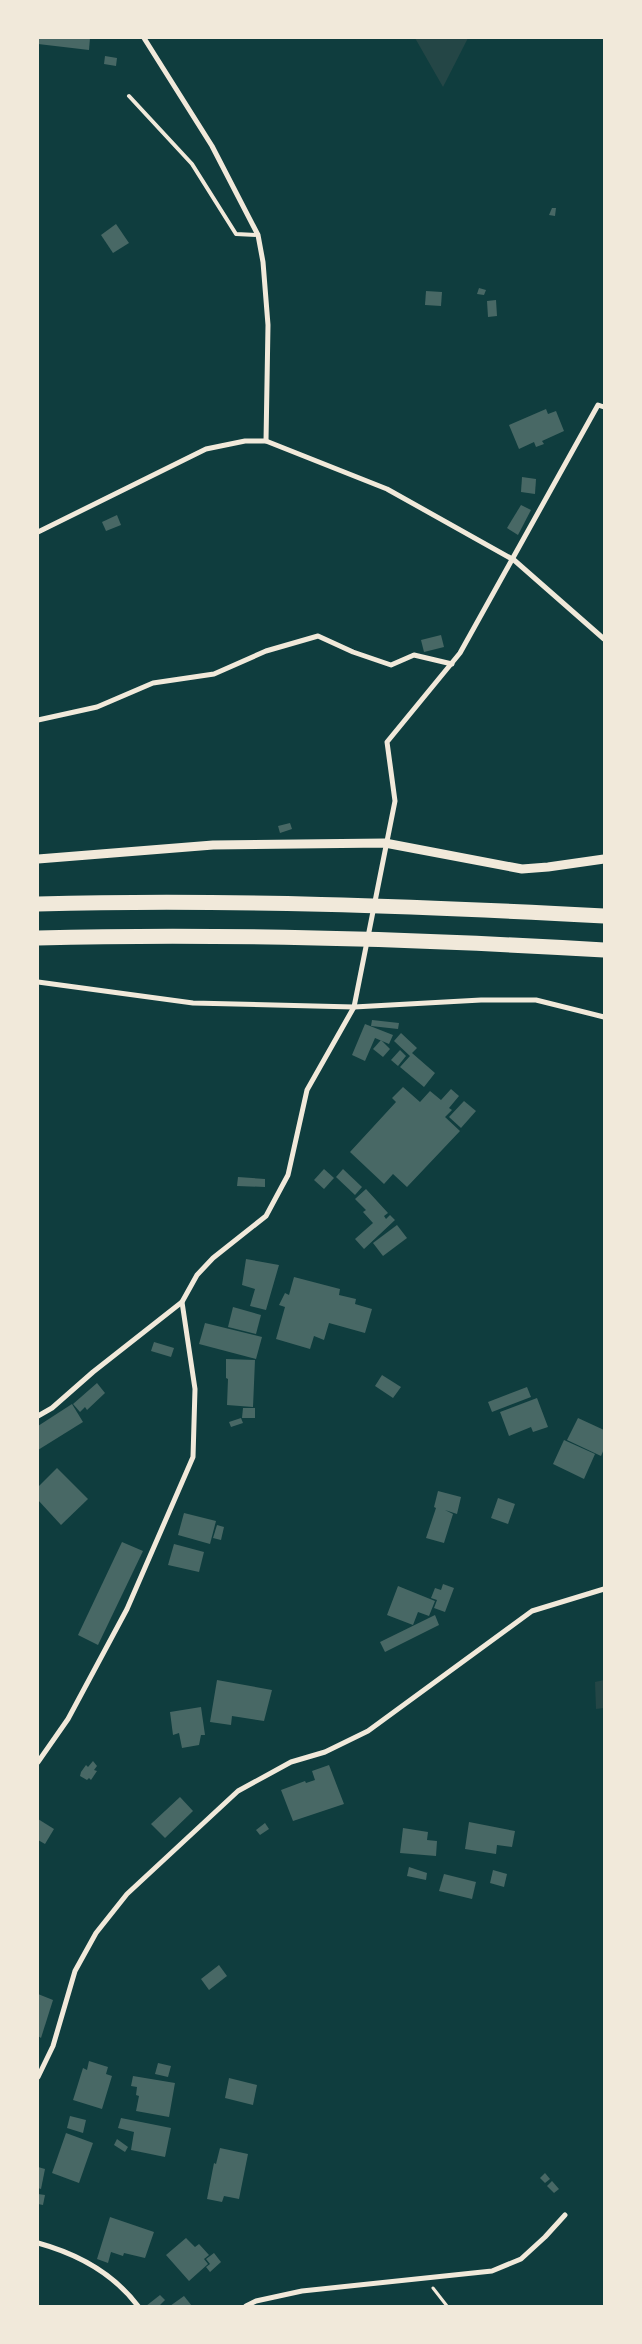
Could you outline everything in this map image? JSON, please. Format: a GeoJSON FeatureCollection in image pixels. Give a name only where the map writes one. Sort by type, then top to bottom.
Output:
{"type":"FeatureCollection","features":[{"type":"Feature","properties":{"kind":"highway"},"geometry":{"type":"LineString","coordinates":[[38,904],[285,904],[513,911],[604,916]]}},
{"type":"Feature","properties":{"kind":"highway"},"geometry":{"type":"LineString","coordinates":[[38,938],[284,938],[512,944],[604,950]]}},
{"type":"Feature","properties":{"kind":"street"},"geometry":{"type":"LineString","coordinates":[[144,38],[212,146],[258,235],[263,262],[268,325],[266,440]]}},
{"type":"Feature","properties":{"kind":"street"},"geometry":{"type":"LineString","coordinates":[[38,1416],[52,1408],[93,1372],[182,1302],[197,1275],[213,1258],[266,1216],[288,1175],[307,1090],[354,1007],[395,801],[387,742],[460,653],[514,560],[598,405],[604,406]]}},
{"type":"Feature","properties":{"kind":"street"},"geometry":{"type":"LineString","coordinates":[[38,532],[206,449],[245,441],[266,440],[387,490],[514,560],[604,639]]}},
{"type":"Feature","properties":{"kind":"street"},"geometry":{"type":"LineString","coordinates":[[38,720],[97,708],[153,683],[214,674],[266,650],[318,636],[353,652],[391,664],[414,655],[452,664]]}},
{"type":"Feature","properties":{"kind":"street"},"geometry":{"type":"LineString","coordinates":[[38,859],[213,845],[386,843],[522,869],[548,868],[604,859]]}},
{"type":"Feature","properties":{"kind":"street"},"geometry":{"type":"LineString","coordinates":[[38,982],[193,1003],[354,1007],[480,1000],[536,1000],[604,1017]]}},
{"type":"Feature","properties":{"kind":"street"},"geometry":{"type":"LineString","coordinates":[[38,1762],[68,1719],[127,1609],[193,1457],[195,1389],[182,1302]]}},
{"type":"Feature","properties":{"kind":"street"},"geometry":{"type":"LineString","coordinates":[[38,2076],[53,2046],[75,1971],[96,1933],[127,1894],[238,1791],[291,1762],[325,1752],[368,1731],[532,1611],[604,1590]]}},
{"type":"Feature","properties":{"kind":"street"},"geometry":{"type":"LineString","coordinates":[[246,2306],[256,2301],[302,2291],[492,2271],[521,2259],[546,2237],[564,2215]]}},
{"type":"Feature","properties":{"kind":"street"},"geometry":{"type":"LineString","coordinates":[[38,2243],[67,2251],[92,2265],[126,2290],[138,2306]]}},
{"type":"Feature","properties":{"kind":"lane"},"geometry":{"type":"LineString","coordinates":[[129,96],[192,164],[236,234],[258,235]]}},
{"type":"Feature","properties":{"kind":"path"},"geometry":{"type":"LineString","coordinates":[[425,2278],[447,2306]]}},
{"type":"Feature","properties":{"kind":"shaded area"},"geometry":{"type":"Polygon","coordinates":[[[415,38],[468,38],[443,87],[415,38]]]}},
{"type":"Feature","properties":{"kind":"shaded area"},"geometry":{"type":"Polygon","coordinates":[[[604,1680],[604,1708],[596,1709],[595,1682],[604,1680]]]}},
{"type":"Feature","properties":{"kind":"building"},"geometry":{"type":"Polygon","coordinates":[[[38,38],[90,38],[89,50],[38,44],[38,38]]]}},
{"type":"Feature","properties":{"kind":"building"},"geometry":{"type":"Polygon","coordinates":[[[105,56],[117,58],[116,66],[104,64],[105,56]]]}},
{"type":"Feature","properties":{"kind":"building"},"geometry":{"type":"Polygon","coordinates":[[[552,208],[556,208],[555,216],[549,215],[552,208]]]}},
{"type":"Feature","properties":{"kind":"building"},"geometry":{"type":"Polygon","coordinates":[[[116,224],[129,243],[113,253],[101,235],[116,224]]]}},
{"type":"Feature","properties":{"kind":"building"},"geometry":{"type":"Polygon","coordinates":[[[479,288],[486,290],[484,295],[477,294],[479,288]]]}},
{"type":"Feature","properties":{"kind":"building"},"geometry":{"type":"Polygon","coordinates":[[[426,291],[442,292],[441,306],[425,305],[426,291]]]}},
{"type":"Feature","properties":{"kind":"building"},"geometry":{"type":"Polygon","coordinates":[[[496,300],[497,316],[488,317],[487,301],[496,300]]]}},
{"type":"Feature","properties":{"kind":"building"},"geometry":{"type":"Polygon","coordinates":[[[546,409],[548,414],[556,411],[564,431],[542,441],[544,444],[536,447],[534,442],[519,449],[509,425],[546,409]]]}},
{"type":"Feature","properties":{"kind":"building"},"geometry":{"type":"Polygon","coordinates":[[[522,477],[536,479],[535,494],[521,492],[522,477]]]}},
{"type":"Feature","properties":{"kind":"building"},"geometry":{"type":"Polygon","coordinates":[[[521,505],[531,510],[518,535],[507,528],[521,505]]]}},
{"type":"Feature","properties":{"kind":"building"},"geometry":{"type":"Polygon","coordinates":[[[117,515],[121,525],[106,531],[102,522],[117,515]]]}},
{"type":"Feature","properties":{"kind":"building"},"geometry":{"type":"Polygon","coordinates":[[[441,635],[444,647],[424,652],[421,640],[441,635]]]}},
{"type":"Feature","properties":{"kind":"building"},"geometry":{"type":"Polygon","coordinates":[[[290,823],[292,829],[280,833],[278,826],[290,823]]]}},
{"type":"Feature","properties":{"kind":"building"},"geometry":{"type":"Polygon","coordinates":[[[372,1020],[399,1023],[398,1029],[371,1026],[372,1020]]]}},
{"type":"Feature","properties":{"kind":"building"},"geometry":{"type":"Polygon","coordinates":[[[365,1024],[393,1035],[389,1044],[375,1038],[365,1061],[352,1055],[365,1024]]]}},
{"type":"Feature","properties":{"kind":"building"},"geometry":{"type":"Polygon","coordinates":[[[401,1033],[417,1048],[412,1053],[435,1073],[424,1087],[400,1067],[410,1056],[394,1041],[401,1033]]]}},
{"type":"Feature","properties":{"kind":"building"},"geometry":{"type":"Polygon","coordinates":[[[381,1040],[390,1049],[383,1057],[373,1049],[381,1040]]]}},
{"type":"Feature","properties":{"kind":"building"},"geometry":{"type":"Polygon","coordinates":[[[400,1050],[406,1056],[398,1066],[391,1060],[400,1050]]]}},
{"type":"Feature","properties":{"kind":"building"},"geometry":{"type":"Polygon","coordinates":[[[403,1087],[420,1102],[430,1091],[441,1100],[451,1089],[459,1096],[449,1108],[452,1110],[445,1117],[460,1131],[407,1187],[393,1174],[384,1184],[350,1152],[396,1102],[392,1098],[403,1087]]]}},
{"type":"Feature","properties":{"kind":"building"},"geometry":{"type":"Polygon","coordinates":[[[464,1101],[476,1111],[461,1128],[449,1117],[464,1101]]]}},
{"type":"Feature","properties":{"kind":"building"},"geometry":{"type":"Polygon","coordinates":[[[324,1169],[334,1178],[324,1189],[314,1180],[324,1169]]]}},
{"type":"Feature","properties":{"kind":"building"},"geometry":{"type":"Polygon","coordinates":[[[343,1169],[362,1187],[355,1195],[336,1177],[343,1169]]]}},
{"type":"Feature","properties":{"kind":"building"},"geometry":{"type":"Polygon","coordinates":[[[238,1177],[265,1179],[265,1187],[237,1186],[238,1177]]]}},
{"type":"Feature","properties":{"kind":"building"},"geometry":{"type":"Polygon","coordinates":[[[366,1189],[388,1213],[384,1216],[386,1219],[390,1215],[395,1220],[364,1249],[355,1239],[373,1223],[363,1212],[366,1210],[355,1199],[366,1189]]]}},
{"type":"Feature","properties":{"kind":"building"},"geometry":{"type":"Polygon","coordinates":[[[397,1225],[407,1238],[383,1256],[373,1243],[397,1225]]]}},
{"type":"Feature","properties":{"kind":"building"},"geometry":{"type":"Polygon","coordinates":[[[246,1259],[279,1265],[266,1310],[250,1306],[255,1289],[242,1285],[246,1259]]]}},
{"type":"Feature","properties":{"kind":"building"},"geometry":{"type":"Polygon","coordinates":[[[294,1277],[340,1289],[339,1295],[356,1299],[355,1304],[372,1309],[365,1333],[329,1323],[324,1340],[314,1336],[310,1349],[276,1339],[285,1307],[279,1305],[285,1293],[289,1295],[294,1277]]]}},
{"type":"Feature","properties":{"kind":"building"},"geometry":{"type":"Polygon","coordinates":[[[233,1307],[261,1315],[256,1334],[228,1327],[233,1307]]]}},
{"type":"Feature","properties":{"kind":"building"},"geometry":{"type":"Polygon","coordinates":[[[205,1323],[262,1337],[256,1359],[199,1344],[205,1323]]]}},
{"type":"Feature","properties":{"kind":"building"},"geometry":{"type":"Polygon","coordinates":[[[154,1342],[174,1348],[171,1357],[151,1351],[154,1342]]]}},
{"type":"Feature","properties":{"kind":"building"},"geometry":{"type":"Polygon","coordinates":[[[226,1359],[255,1360],[253,1407],[227,1405],[228,1379],[226,1378],[226,1359]]]}},
{"type":"Feature","properties":{"kind":"building"},"geometry":{"type":"Polygon","coordinates":[[[382,1375],[401,1387],[393,1398],[375,1386],[382,1375]]]}},
{"type":"Feature","properties":{"kind":"building"},"geometry":{"type":"Polygon","coordinates":[[[97,1383],[105,1393],[87,1410],[85,1407],[80,1412],[73,1404],[97,1383]]]}},
{"type":"Feature","properties":{"kind":"building"},"geometry":{"type":"Polygon","coordinates":[[[527,1387],[531,1397],[492,1412],[488,1402],[527,1387]]]}},
{"type":"Feature","properties":{"kind":"building"},"geometry":{"type":"Polygon","coordinates":[[[537,1398],[548,1427],[533,1432],[531,1427],[509,1436],[500,1412],[537,1398]]]}},
{"type":"Feature","properties":{"kind":"building"},"geometry":{"type":"Polygon","coordinates":[[[72,1404],[83,1422],[38,1450],[38,1426],[72,1404]]]}},
{"type":"Feature","properties":{"kind":"building"},"geometry":{"type":"Polygon","coordinates":[[[243,1408],[255,1408],[255,1418],[242,1418],[243,1408]]]}},
{"type":"Feature","properties":{"kind":"building"},"geometry":{"type":"Polygon","coordinates":[[[241,1418],[243,1423],[231,1427],[229,1422],[241,1418]]]}},
{"type":"Feature","properties":{"kind":"building"},"geometry":{"type":"Polygon","coordinates":[[[578,1418],[604,1430],[604,1449],[601,1456],[567,1440],[578,1418]]]}},
{"type":"Feature","properties":{"kind":"building"},"geometry":{"type":"Polygon","coordinates":[[[564,1440],[595,1454],[584,1479],[553,1464],[564,1440]]]}},
{"type":"Feature","properties":{"kind":"building"},"geometry":{"type":"Polygon","coordinates":[[[57,1468],[88,1499],[61,1525],[38,1500],[38,1487],[57,1468]]]}},
{"type":"Feature","properties":{"kind":"building"},"geometry":{"type":"Polygon","coordinates":[[[438,1491],[461,1497],[457,1514],[445,1510],[453,1514],[444,1543],[426,1538],[436,1508],[434,1507],[438,1491]]]}},
{"type":"Feature","properties":{"kind":"building"},"geometry":{"type":"Polygon","coordinates":[[[498,1498],[515,1504],[508,1524],[491,1518],[498,1498]]]}},
{"type":"Feature","properties":{"kind":"building"},"geometry":{"type":"Polygon","coordinates":[[[184,1513],[216,1521],[210,1544],[178,1535],[184,1513]]]}},
{"type":"Feature","properties":{"kind":"building"},"geometry":{"type":"Polygon","coordinates":[[[217,1525],[224,1527],[221,1540],[213,1538],[217,1525]]]}},
{"type":"Feature","properties":{"kind":"building"},"geometry":{"type":"Polygon","coordinates":[[[122,1542],[143,1551],[98,1645],[78,1635],[122,1542]]]}},
{"type":"Feature","properties":{"kind":"building"},"geometry":{"type":"Polygon","coordinates":[[[174,1544],[204,1552],[199,1572],[168,1565],[174,1544]]]}},
{"type":"Feature","properties":{"kind":"building"},"geometry":{"type":"Polygon","coordinates":[[[443,1584],[454,1588],[445,1612],[434,1608],[437,1600],[431,1598],[435,1588],[441,1590],[443,1584]]]}},
{"type":"Feature","properties":{"kind":"building"},"geometry":{"type":"Polygon","coordinates":[[[398,1586],[435,1601],[429,1616],[418,1612],[413,1625],[387,1615],[398,1586]]]}},
{"type":"Feature","properties":{"kind":"building"},"geometry":{"type":"Polygon","coordinates":[[[435,1615],[439,1625],[385,1652],[380,1642],[435,1615]]]}},
{"type":"Feature","properties":{"kind":"building"},"geometry":{"type":"Polygon","coordinates":[[[217,1680],[272,1690],[264,1721],[232,1716],[231,1725],[210,1722],[217,1680]]]}},
{"type":"Feature","properties":{"kind":"building"},"geometry":{"type":"Polygon","coordinates":[[[201,1707],[205,1735],[201,1735],[199,1745],[182,1748],[179,1733],[173,1735],[170,1712],[201,1707]]]}},
{"type":"Feature","properties":{"kind":"building"},"geometry":{"type":"Polygon","coordinates":[[[93,1761],[97,1766],[94,1770],[97,1771],[91,1780],[89,1778],[87,1780],[80,1776],[81,1772],[86,1765],[88,1767],[93,1761]]]}},
{"type":"Feature","properties":{"kind":"building"},"geometry":{"type":"Polygon","coordinates":[[[329,1765],[344,1804],[293,1821],[281,1790],[305,1781],[306,1783],[315,1780],[312,1771],[329,1765]]]}},
{"type":"Feature","properties":{"kind":"building"},"geometry":{"type":"Polygon","coordinates":[[[180,1797],[193,1811],[165,1838],[151,1824],[180,1797]]]}},
{"type":"Feature","properties":{"kind":"building"},"geometry":{"type":"Polygon","coordinates":[[[38,1819],[54,1829],[45,1844],[38,1840],[38,1819]]]}},
{"type":"Feature","properties":{"kind":"building"},"geometry":{"type":"Polygon","coordinates":[[[469,1822],[515,1831],[512,1847],[497,1845],[496,1854],[465,1849],[469,1822]]]}},
{"type":"Feature","properties":{"kind":"building"},"geometry":{"type":"Polygon","coordinates":[[[265,1823],[269,1829],[260,1835],[256,1830],[265,1823]]]}},
{"type":"Feature","properties":{"kind":"building"},"geometry":{"type":"Polygon","coordinates":[[[403,1828],[428,1832],[427,1840],[437,1841],[436,1856],[400,1853],[403,1828]]]}},
{"type":"Feature","properties":{"kind":"building"},"geometry":{"type":"Polygon","coordinates":[[[409,1867],[427,1873],[426,1880],[407,1876],[409,1867]]]}},
{"type":"Feature","properties":{"kind":"building"},"geometry":{"type":"Polygon","coordinates":[[[493,1870],[507,1874],[504,1887],[490,1883],[493,1870]]]}},
{"type":"Feature","properties":{"kind":"building"},"geometry":{"type":"Polygon","coordinates":[[[444,1874],[476,1882],[472,1899],[439,1891],[444,1874]]]}},
{"type":"Feature","properties":{"kind":"building"},"geometry":{"type":"Polygon","coordinates":[[[219,1965],[227,1976],[209,1990],[201,1979],[219,1965]]]}},
{"type":"Feature","properties":{"kind":"building"},"geometry":{"type":"Polygon","coordinates":[[[38,1994],[53,2000],[41,2038],[38,2036],[38,1994]]]}},
{"type":"Feature","properties":{"kind":"building"},"geometry":{"type":"Polygon","coordinates":[[[89,2061],[108,2067],[106,2074],[112,2076],[102,2109],[73,2100],[83,2068],[87,2070],[89,2061]]]}},
{"type":"Feature","properties":{"kind":"building"},"geometry":{"type":"Polygon","coordinates":[[[158,2063],[171,2066],[168,2077],[155,2074],[158,2063]]]}},
{"type":"Feature","properties":{"kind":"building"},"geometry":{"type":"Polygon","coordinates":[[[133,2076],[175,2083],[169,2117],[136,2111],[139,2096],[136,2095],[137,2087],[131,2086],[133,2076]]]}},
{"type":"Feature","properties":{"kind":"building"},"geometry":{"type":"Polygon","coordinates":[[[229,2078],[257,2085],[253,2105],[225,2098],[229,2078]]]}},
{"type":"Feature","properties":{"kind":"building"},"geometry":{"type":"Polygon","coordinates":[[[70,2116],[86,2120],[83,2133],[67,2128],[70,2116]]]}},
{"type":"Feature","properties":{"kind":"building"},"geometry":{"type":"Polygon","coordinates":[[[121,2118],[171,2128],[165,2157],[131,2150],[134,2132],[118,2128],[121,2118]]]}},
{"type":"Feature","properties":{"kind":"building"},"geometry":{"type":"Polygon","coordinates":[[[66,2133],[93,2143],[79,2183],[52,2173],[66,2133]]]}},
{"type":"Feature","properties":{"kind":"building"},"geometry":{"type":"Polygon","coordinates":[[[117,2139],[128,2147],[125,2152],[114,2145],[117,2139]]]}},
{"type":"Feature","properties":{"kind":"building"},"geometry":{"type":"Polygon","coordinates":[[[220,2148],[248,2154],[239,2199],[224,2196],[222,2202],[207,2199],[214,2163],[216,2164],[220,2148]]]}},
{"type":"Feature","properties":{"kind":"building"},"geometry":{"type":"Polygon","coordinates":[[[38,2167],[45,2169],[41,2189],[38,2188],[38,2167]]]}},
{"type":"Feature","properties":{"kind":"building"},"geometry":{"type":"Polygon","coordinates":[[[545,2173],[550,2179],[545,2183],[540,2178],[545,2173]]]}},
{"type":"Feature","properties":{"kind":"building"},"geometry":{"type":"Polygon","coordinates":[[[552,2181],[559,2189],[554,2193],[547,2186],[552,2181]]]}},
{"type":"Feature","properties":{"kind":"building"},"geometry":{"type":"Polygon","coordinates":[[[38,2194],[45,2195],[43,2205],[38,2204],[38,2194]]]}},
{"type":"Feature","properties":{"kind":"building"},"geometry":{"type":"Polygon","coordinates":[[[110,2217],[154,2232],[145,2258],[124,2253],[123,2256],[111,2252],[108,2263],[97,2259],[110,2217]]]}},
{"type":"Feature","properties":{"kind":"building"},"geometry":{"type":"Polygon","coordinates":[[[186,2238],[195,2247],[199,2244],[209,2255],[204,2259],[208,2264],[189,2281],[166,2255],[186,2238]]]}},
{"type":"Feature","properties":{"kind":"building"},"geometry":{"type":"Polygon","coordinates":[[[214,2253],[221,2262],[210,2272],[206,2267],[210,2264],[206,2259],[214,2253]]]}},
{"type":"Feature","properties":{"kind":"building"},"geometry":{"type":"Polygon","coordinates":[[[160,2295],[165,2300],[159,2306],[146,2306],[160,2295]]]}},
{"type":"Feature","properties":{"kind":"building"},"geometry":{"type":"Polygon","coordinates":[[[184,2296],[192,2306],[170,2306],[184,2296]]]}}]}
